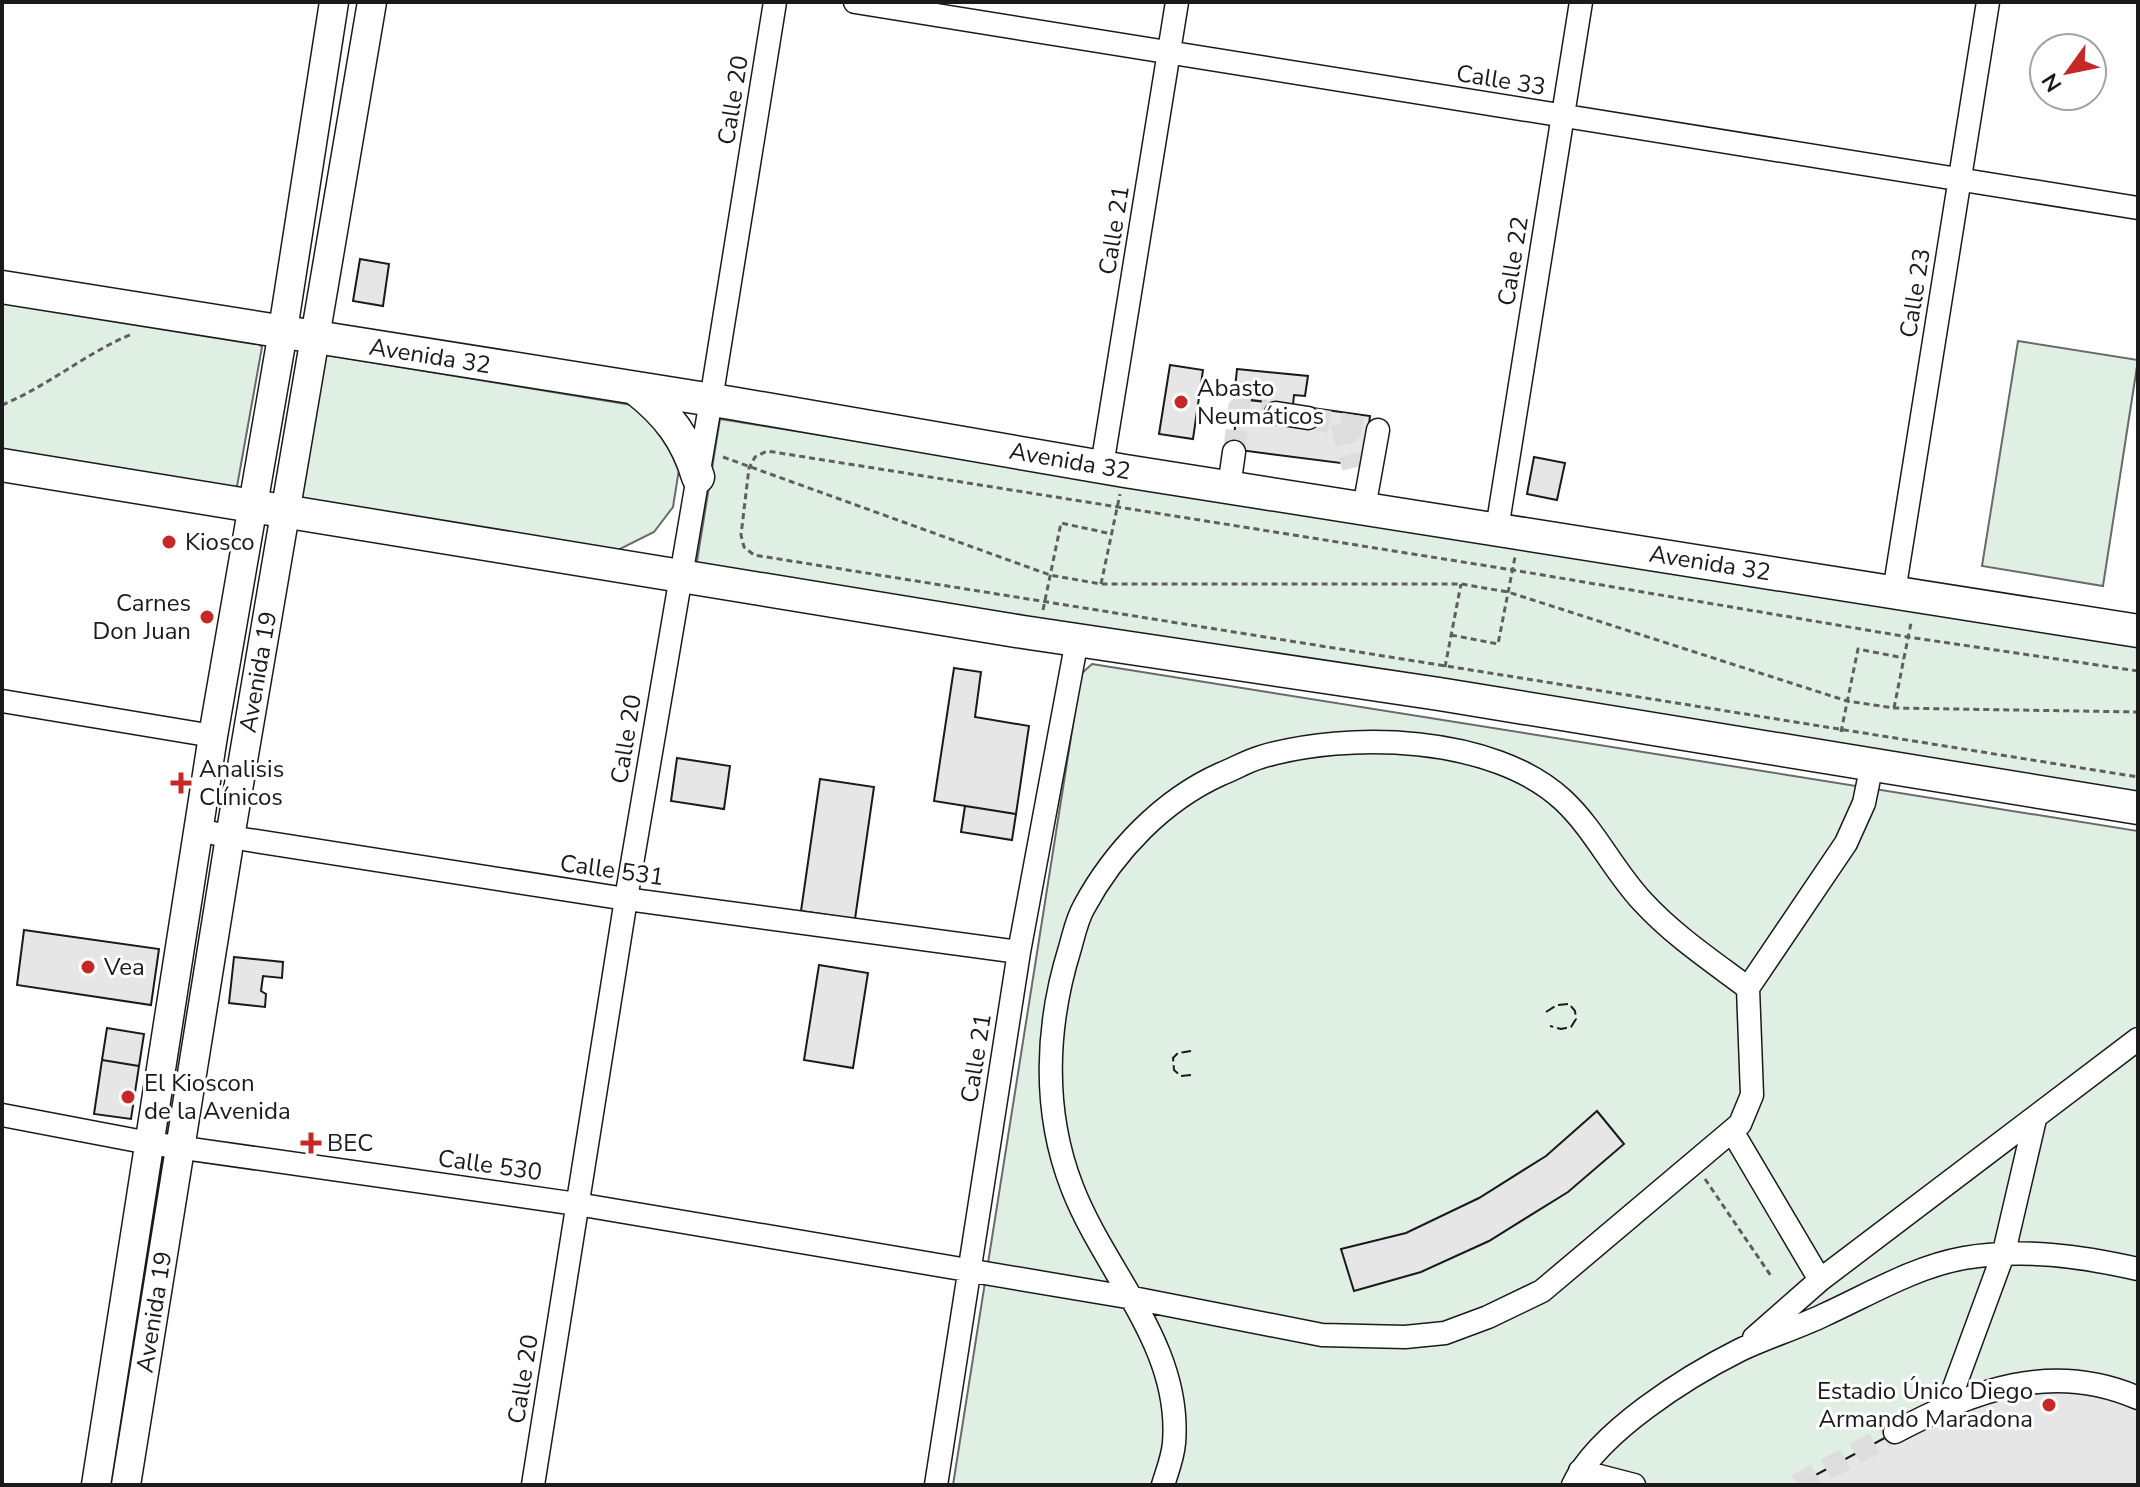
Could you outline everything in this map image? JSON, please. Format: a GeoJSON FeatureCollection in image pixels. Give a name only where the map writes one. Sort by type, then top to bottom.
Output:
{"type":"FeatureCollection","features":[{"type":"Feature","properties":{"kind":"highway","name":"Avenida 32"},"geometry":{"type":"LineString","coordinates":[[2,287],[711,400],[1114,469],[2138,631]]}},
{"type":"Feature","properties":{"kind":"highway"},"geometry":{"type":"LineString","coordinates":[[636,389],[652,401],[677,430],[698,477]]}},
{"type":"Feature","properties":{"kind":"highway"},"geometry":{"type":"LineString","coordinates":[[2,465],[1077,640],[1839,745],[1872,764],[2138,808]]}},
{"type":"Feature","properties":{"kind":"main road","name":"Avenida 19"},"geometry":{"type":"LineString","coordinates":[[96,1485],[213,736],[334,2]]}},
{"type":"Feature","properties":{"kind":"main road","name":"Avenida 19"},"geometry":{"type":"LineString","coordinates":[[126,1485],[230,837],[372,2]]}},
{"type":"Feature","properties":{"kind":"street","name":"Calle 20"},"geometry":{"type":"LineString","coordinates":[[533,1485],[626,899],[775,2]]}},
{"type":"Feature","properties":{"kind":"street","name":"Calle 33"},"geometry":{"type":"LineString","coordinates":[[855,2],[2138,208]]}},
{"type":"Feature","properties":{"kind":"street","name":"Calle 21"},"geometry":{"type":"LineString","coordinates":[[1114,469],[1177,2]]}},
{"type":"Feature","properties":{"kind":"street","name":"Calle 22"},"geometry":{"type":"LineString","coordinates":[[1508,531],[1581,2]]}},
{"type":"Feature","properties":{"kind":"street","name":"Calle 23"},"geometry":{"type":"LineString","coordinates":[[1905,594],[1960,180],[1988,2]]}},
{"type":"Feature","properties":{"kind":"street"},"geometry":{"type":"LineString","coordinates":[[1276,413],[1308,418]]}},
{"type":"Feature","properties":{"kind":"street"},"geometry":{"type":"LineString","coordinates":[[1364,508],[1378,430]]}},
{"type":"Feature","properties":{"kind":"street"},"geometry":{"type":"LineString","coordinates":[[1229,487],[1234,452]]}},
{"type":"Feature","properties":{"kind":"street"},"geometry":{"type":"LineString","coordinates":[[1353,468],[1364,508]]}},
{"type":"Feature","properties":{"kind":"street","name":"Calle 21"},"geometry":{"type":"LineString","coordinates":[[936,1485],[1019,952],[1077,640]]}},
{"type":"Feature","properties":{"kind":"street"},"geometry":{"type":"LineString","coordinates":[[2,701],[213,736]]}},
{"type":"Feature","properties":{"kind":"street"},"geometry":{"type":"LineString","coordinates":[[1182,1485],[1166,1476],[1174,1446],[1174,1401],[1158,1349],[1133,1298],[1095,1237],[1071,1186],[1052,1113],[1051,1037],[1064,968],[1082,909],[1115,858],[1155,816],[1205,781],[1259,758],[1317,745],[1370,742],[1490,758],[1526,774],[1561,798],[1594,833],[1641,900],[1666,924],[1748,988]]}},
{"type":"Feature","properties":{"kind":"street"},"geometry":{"type":"LineString","coordinates":[[1820,1280],[1732,1131],[1740,1124],[1752,1095],[1748,988],[1846,843],[1864,803],[1872,764]]}},
{"type":"Feature","properties":{"kind":"street","name":"Calle 531"},"geometry":{"type":"LineString","coordinates":[[200,830],[626,899],[1019,952]]}},
{"type":"Feature","properties":{"kind":"street"},"geometry":{"type":"LineString","coordinates":[[1740,1351],[1820,1280],[2138,1039]]}},
{"type":"Feature","properties":{"kind":"street","name":"Calle 530"},"geometry":{"type":"LineString","coordinates":[[2,1115],[149,1143],[577,1204],[1133,1298],[1322,1335],[1405,1337],[1445,1333],[1488,1317],[1542,1291],[1732,1131]]}},
{"type":"Feature","properties":{"kind":"street"},"geometry":{"type":"LineString","coordinates":[[1948,1404],[2004,1252],[2035,1119]]}},
{"type":"Feature","properties":{"kind":"street"},"geometry":{"type":"LineString","coordinates":[[1576,1478],[1605,1440],[1672,1390],[1740,1351],[1921,1269],[2004,1252],[2051,1254],[2138,1269]]}},
{"type":"Feature","properties":{"kind":"street"},"geometry":{"type":"LineString","coordinates":[[1895,1432],[1948,1404],[2002,1387],[2040,1382],[2080,1382],[2119,1390],[2138,1398]]}},
{"type":"Feature","properties":{"kind":"street"},"geometry":{"type":"LineString","coordinates":[[1576,1478],[1634,1485]]}},
{"type":"Feature","properties":{"kind":"path"},"geometry":{"type":"LineString","coordinates":[[2138,671],[1908,637],[1513,570],[767,451],[755,457],[749,468],[741,535],[744,547],[754,555],[1445,667],[1839,745],[2138,777]]}},
{"type":"Feature","properties":{"kind":"path"},"geometry":{"type":"LineString","coordinates":[[722,457],[1050,575],[1101,584],[1461,584],[1508,592],[1847,701],[1894,708],[2138,712]]}},
{"type":"Feature","properties":{"kind":"path"},"geometry":{"type":"LineString","coordinates":[[1101,584],[1117,508],[1114,469]]}},
{"type":"Feature","properties":{"kind":"path"},"geometry":{"type":"LineString","coordinates":[[1038,634],[1061,523],[1112,534]]}},
{"type":"Feature","properties":{"kind":"path"},"geometry":{"type":"LineString","coordinates":[[1451,635],[1498,644],[1513,570],[1508,531]]}},
{"type":"Feature","properties":{"kind":"path"},"geometry":{"type":"LineString","coordinates":[[1445,667],[1461,584]]}},
{"type":"Feature","properties":{"kind":"path"},"geometry":{"type":"LineString","coordinates":[[1894,708],[1908,637],[1905,594]]}},
{"type":"Feature","properties":{"kind":"path"},"geometry":{"type":"LineString","coordinates":[[1839,745],[1858,649],[1904,658]]}},
{"type":"Feature","properties":{"kind":"path"},"geometry":{"type":"LineString","coordinates":[[1694,1163],[1771,1276]]}},
{"type":"Feature","properties":{"kind":"green space"},"geometry":{"type":"Polygon","coordinates":[[[2,303],[253,340],[262,347],[236,492],[2,455],[2,303]]]}},
{"type":"Feature","properties":{"kind":"green space"},"geometry":{"type":"Polygon","coordinates":[[[2018,341],[2138,360],[2103,586],[1982,566],[2018,341]]]}},
{"type":"Feature","properties":{"kind":"green space"},"geometry":{"type":"Polygon","coordinates":[[[320,354],[638,406],[669,434],[680,463],[673,507],[654,532],[612,553],[297,501],[320,354]]]}},
{"type":"Feature","properties":{"kind":"green space"},"geometry":{"type":"Polygon","coordinates":[[[720,419],[2138,645],[2138,798],[696,567],[720,419]]]}},
{"type":"Feature","properties":{"kind":"green space"},"geometry":{"type":"Polygon","coordinates":[[[1092,664],[2138,831],[2138,1485],[953,1485],[1081,674],[1092,664]]]}},
{"type":"Feature","properties":{"kind":"building"},"geometry":{"type":"Polygon","coordinates":[[[360,259],[389,264],[383,306],[353,301],[360,259]]]}},
{"type":"Feature","properties":{"kind":"building","name":"Abasto Neumáticos"},"geometry":{"type":"Polygon","coordinates":[[[1170,365],[1203,370],[1193,439],[1159,434],[1170,365]]]}},
{"type":"Feature","properties":{"kind":"building"},"geometry":{"type":"Polygon","coordinates":[[[1237,369],[1308,376],[1305,396],[1294,395],[1293,405],[1234,398],[1237,369]]]}},
{"type":"Feature","properties":{"kind":"building"},"geometry":{"type":"Polygon","coordinates":[[[1239,399],[1274,403],[1310,425],[1312,408],[1370,416],[1364,466],[1232,449],[1239,399]]]}},
{"type":"Feature","properties":{"kind":"building"},"geometry":{"type":"Polygon","coordinates":[[[1534,457],[1565,463],[1557,500],[1527,494],[1534,457]]]}},
{"type":"Feature","properties":{"kind":"building"},"geometry":{"type":"Polygon","coordinates":[[[954,668],[981,672],[975,717],[1029,726],[1016,814],[934,801],[954,668]]]}},
{"type":"Feature","properties":{"kind":"building"},"geometry":{"type":"Polygon","coordinates":[[[677,758],[730,766],[724,809],[671,801],[677,758]]]}},
{"type":"Feature","properties":{"kind":"building"},"geometry":{"type":"Polygon","coordinates":[[[820,779],[874,787],[855,919],[801,911],[820,779]]]}},
{"type":"Feature","properties":{"kind":"building"},"geometry":{"type":"Polygon","coordinates":[[[965,806],[1016,814],[1012,840],[961,832],[965,806]]]}},
{"type":"Feature","properties":{"kind":"building","name":"Vea"},"geometry":{"type":"Polygon","coordinates":[[[24,930],[159,949],[151,1005],[17,985],[24,930]]]}},
{"type":"Feature","properties":{"kind":"building"},"geometry":{"type":"Polygon","coordinates":[[[234,957],[283,962],[282,978],[263,976],[261,991],[266,994],[265,1007],[229,1003],[234,957]]]}},
{"type":"Feature","properties":{"kind":"building"},"geometry":{"type":"Polygon","coordinates":[[[819,965],[868,973],[853,1068],[804,1060],[819,965]]]}},
{"type":"Feature","properties":{"kind":"building"},"geometry":{"type":"Polygon","coordinates":[[[107,1028],[144,1034],[139,1066],[102,1060],[107,1028]]]}},
{"type":"Feature","properties":{"kind":"building"},"geometry":{"type":"Polygon","coordinates":[[[102,1060],[139,1066],[131,1119],[94,1114],[102,1060]]]}},
{"type":"Feature","properties":{"kind":"building"},"geometry":{"type":"Polygon","coordinates":[[[1597,1111],[1624,1144],[1568,1192],[1489,1241],[1421,1272],[1354,1291],[1341,1249],[1406,1233],[1479,1198],[1546,1156],[1597,1111]]]}},
{"type":"Feature","properties":{"kind":"building","name":"Estadio Único Diego Armando Maradona"},"geometry":{"type":"Polygon","coordinates":[[[2040,1382],[2138,1400],[2138,1485],[1797,1485],[1948,1404],[2040,1382]]]}},
{"type":"Feature","properties":{"kind":"tunnel"},"geometry":{"type":"LineString","coordinates":[[1234,452],[1239,408],[1276,413]]}},
{"type":"Feature","properties":{"kind":"tunnel"},"geometry":{"type":"LineString","coordinates":[[1308,418],[1378,430]]}},
{"type":"Feature","properties":{"kind":"tunnel"},"geometry":{"type":"LineString","coordinates":[[1341,423],[1353,468]]}},
{"type":"Feature","properties":{"kind":"tunnel"},"geometry":{"type":"LineString","coordinates":[[1797,1485],[1895,1432]]}},
{"type":"Feature","properties":{"kind":"fence"},"geometry":{"type":"LineString","coordinates":[[1546,1012],[1557,1005],[1569,1004],[1575,1011],[1576,1019],[1571,1027],[1561,1029],[1550,1026]]}},
{"type":"Feature","properties":{"kind":"fence"},"geometry":{"type":"LineString","coordinates":[[1191,1051],[1178,1053],[1173,1058],[1174,1070],[1181,1076],[1191,1075]]}},
{"type":"Feature","properties":{"kind":"place","name":"Abasto Neumáticos"},"geometry":{"type":"Point","coordinates":[1181,402]}},
{"type":"Feature","properties":{"kind":"place","name":"Kiosco"},"geometry":{"type":"Point","coordinates":[169,542]}},
{"type":"Feature","properties":{"kind":"place","name":"Carnes Don Juan"},"geometry":{"type":"Point","coordinates":[207,617]}},
{"type":"Feature","properties":{"kind":"place","name":"Analisis Clínicos"},"geometry":{"type":"Point","coordinates":[181,783]}},
{"type":"Feature","properties":{"kind":"place","name":"Vea"},"geometry":{"type":"Point","coordinates":[88,967]}},
{"type":"Feature","properties":{"kind":"place","name":"El Kioscon de la Avenida"},"geometry":{"type":"Point","coordinates":[128,1097]}},
{"type":"Feature","properties":{"kind":"place","name":"BEC"},"geometry":{"type":"Point","coordinates":[311,1143]}},
{"type":"Feature","properties":{"kind":"place","name":"Estadio Único Diego Armando Maradona"},"geometry":{"type":"Point","coordinates":[2049,1405]}}]}
